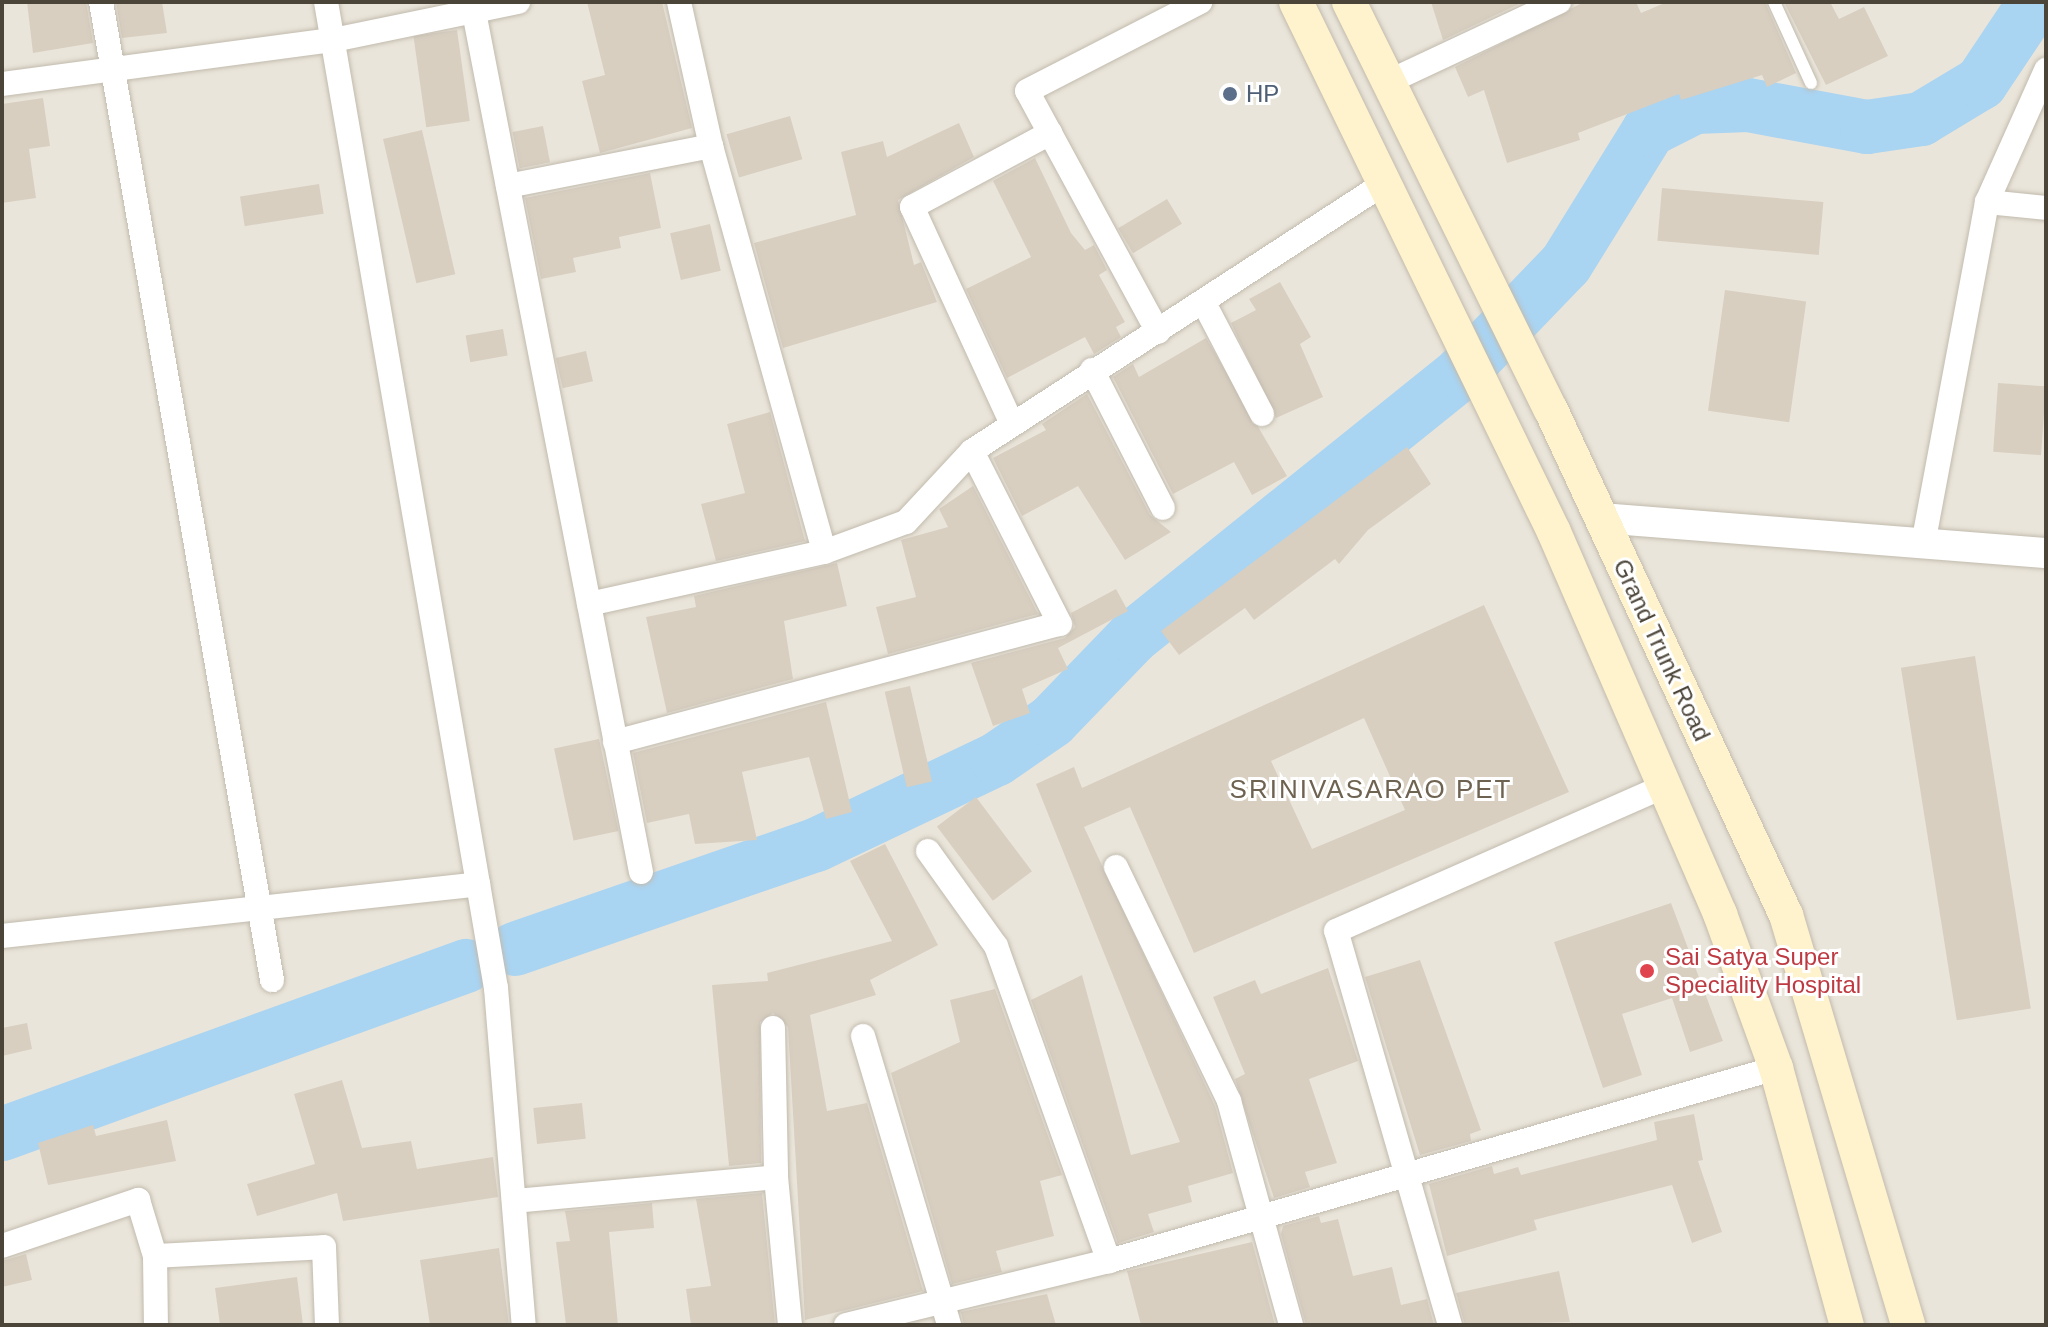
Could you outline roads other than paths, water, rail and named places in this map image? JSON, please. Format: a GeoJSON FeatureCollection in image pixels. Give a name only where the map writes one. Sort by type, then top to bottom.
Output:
{"type":"FeatureCollection","features":[{"type":"Feature","properties":{"kind":"main road","name":"Grand Trunk Road"},"geometry":{"type":"LineString","coordinates":[[1296,2],[1505,429],[1662,787],[1776,1068],[1847,1325]]}},
{"type":"Feature","properties":{"kind":"main road","name":"Grand Trunk Road"},"geometry":{"type":"LineString","coordinates":[[1349,2],[1551,410],[1786,915],[1908,1325]]}},
{"type":"Feature","properties":{"kind":"street"},"geometry":{"type":"LineString","coordinates":[[101,2],[272,980]]}},
{"type":"Feature","properties":{"kind":"street"},"geometry":{"type":"LineString","coordinates":[[326,2],[496,988],[524,1325]]}},
{"type":"Feature","properties":{"kind":"street"},"geometry":{"type":"LineString","coordinates":[[2,84],[333,40],[518,2]]}},
{"type":"Feature","properties":{"kind":"street"},"geometry":{"type":"LineString","coordinates":[[679,2],[711,146],[824,552]]}},
{"type":"Feature","properties":{"kind":"street"},"geometry":{"type":"LineString","coordinates":[[1158,332],[1027,91],[1200,2]]}},
{"type":"Feature","properties":{"kind":"street"},"geometry":{"type":"LineString","coordinates":[[1388,82],[1559,2]]}},
{"type":"Feature","properties":{"kind":"street"},"geometry":{"type":"LineString","coordinates":[[474,12],[641,872]]}},
{"type":"Feature","properties":{"kind":"street"},"geometry":{"type":"LineString","coordinates":[[1924,539],[1987,202],[2046,70]]}},
{"type":"Feature","properties":{"kind":"street"},"geometry":{"type":"LineString","coordinates":[[1012,424],[912,207],[1050,133]]}},
{"type":"Feature","properties":{"kind":"street"},"geometry":{"type":"LineString","coordinates":[[508,186],[711,146]]}},
{"type":"Feature","properties":{"kind":"street"},"geometry":{"type":"LineString","coordinates":[[589,604],[824,552],[906,522],[972,451],[1092,370],[1205,305],[1383,184]]}},
{"type":"Feature","properties":{"kind":"street"},"geometry":{"type":"LineString","coordinates":[[1987,202],[2046,208]]}},
{"type":"Feature","properties":{"kind":"street"},"geometry":{"type":"LineString","coordinates":[[1205,305],[1262,414]]}},
{"type":"Feature","properties":{"kind":"street"},"geometry":{"type":"LineString","coordinates":[[1092,370],[1163,508]]}},
{"type":"Feature","properties":{"kind":"street"},"geometry":{"type":"LineString","coordinates":[[615,742],[1060,624],[972,451]]}},
{"type":"Feature","properties":{"kind":"street"},"geometry":{"type":"LineString","coordinates":[[1600,518],[1924,539],[2046,553]]}},
{"type":"Feature","properties":{"kind":"street"},"geometry":{"type":"LineString","coordinates":[[1450,1325],[1411,1176],[1336,931],[1662,787]]}},
{"type":"Feature","properties":{"kind":"street"},"geometry":{"type":"LineString","coordinates":[[928,851],[996,946],[1059,1106],[1109,1261]]}},
{"type":"Feature","properties":{"kind":"street"},"geometry":{"type":"LineString","coordinates":[[1116,867],[1229,1101],[1291,1325]]}},
{"type":"Feature","properties":{"kind":"street"},"geometry":{"type":"LineString","coordinates":[[2,936],[478,884]]}},
{"type":"Feature","properties":{"kind":"street"},"geometry":{"type":"LineString","coordinates":[[773,1028],[776,1177],[790,1325]]}},
{"type":"Feature","properties":{"kind":"street"},"geometry":{"type":"LineString","coordinates":[[863,1036],[946,1314]]}},
{"type":"Feature","properties":{"kind":"street"},"geometry":{"type":"LineString","coordinates":[[846,1325],[946,1314],[1109,1261],[1776,1068]]}},
{"type":"Feature","properties":{"kind":"street"},"geometry":{"type":"LineString","coordinates":[[514,1201],[776,1177]]}},
{"type":"Feature","properties":{"kind":"street"},"geometry":{"type":"LineString","coordinates":[[2,1246],[138,1200],[155,1256],[156,1325]]}},
{"type":"Feature","properties":{"kind":"street"},"geometry":{"type":"LineString","coordinates":[[155,1256],[324,1247],[327,1325]]}},
{"type":"Feature","properties":{"kind":"lane"},"geometry":{"type":"LineString","coordinates":[[1774,2],[1811,83]]}},
{"type":"Feature","properties":{"kind":"waterway"},"geometry":{"type":"LineString","coordinates":[[515,949],[816,845],[997,759],[1052,721],[1133,637],[1461,373],[1566,264],[1649,130],[1695,107],[1748,105],[1867,127],[1921,119],[1981,83],[2035,2]]}},
{"type":"Feature","properties":{"kind":"waterway"},"geometry":{"type":"LineString","coordinates":[[2,1134],[467,966]]}},
{"type":"Feature","properties":{"kind":"place","name":"HP"},"geometry":{"type":"Point","coordinates":[1230,94]}},
{"type":"Feature","properties":{"kind":"place","name":"Sai Satya Super Speciality Hospital"},"geometry":{"type":"Point","coordinates":[1647,971]}},
{"type":"Feature","properties":{"kind":"district","name":"SRINIVASARAO PET"},"geometry":{"type":"Point","coordinates":[1371,790]}}]}
